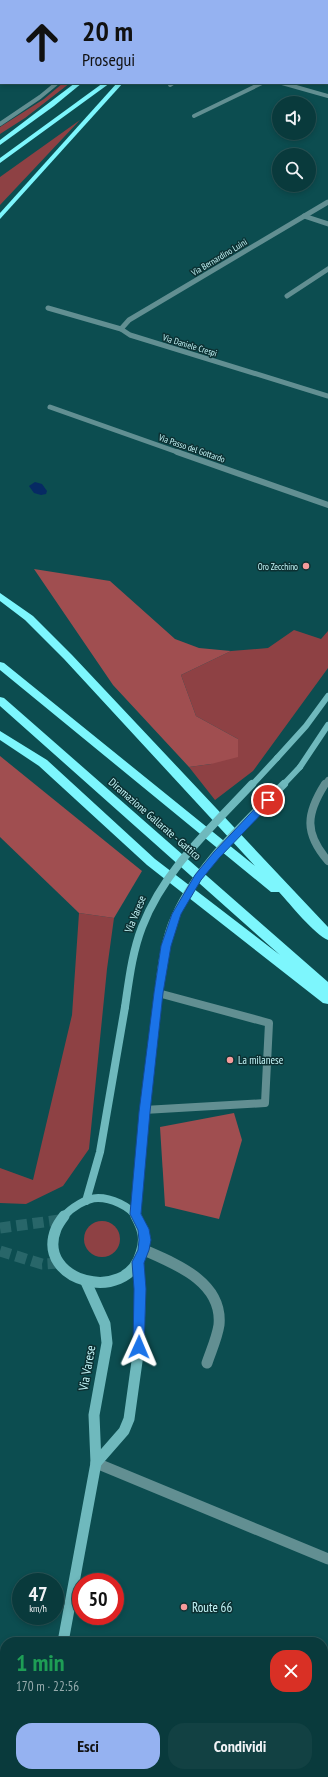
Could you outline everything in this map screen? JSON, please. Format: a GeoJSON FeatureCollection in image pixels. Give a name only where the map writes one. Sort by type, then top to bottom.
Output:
{"type":"FeatureCollection","features":[{"type":"Feature","properties":{"kind":"highway"},"geometry":{"type":"LineString","coordinates":[[0,143],[78,84]]}},
{"type":"Feature","properties":{"kind":"highway"},"geometry":{"type":"LineString","coordinates":[[0,161],[106,84]]}},
{"type":"Feature","properties":{"kind":"highway"},"geometry":{"type":"LineString","coordinates":[[0,217],[119,84]]}},
{"type":"Feature","properties":{"kind":"highway"},"geometry":{"type":"LineString","coordinates":[[0,596],[29,618],[68,657],[311,919]]}},
{"type":"Feature","properties":{"kind":"highway","name":"Diramazione Gallarate - Gattico"},"geometry":{"type":"LineString","coordinates":[[0,665],[311,919],[328,935]]}},
{"type":"Feature","properties":{"kind":"highway","name":"Diramazione Gallarate - Gattico"},"geometry":{"type":"LineString","coordinates":[[0,700],[328,990]]}},
{"type":"Feature","properties":{"kind":"highway"},"geometry":{"type":"LineString","coordinates":[[0,735],[43,764],[150,862],[328,1000]]}},
{"type":"Feature","properties":{"kind":"main road","name":"Via Varese"},"geometry":{"type":"LineString","coordinates":[[86,1200],[100,1152],[133,955],[142,927],[158,891],[186,855],[306,726],[328,696]]}},
{"type":"Feature","properties":{"kind":"main road"},"geometry":{"type":"LineString","coordinates":[[136,1214],[144,1110],[158,993],[166,946],[176,914],[186,896],[217,855],[300,767],[309,756],[328,725]]}},
{"type":"Feature","properties":{"kind":"main road"},"geometry":{"type":"LineString","coordinates":[[98,1198],[110,1199],[126,1206],[136,1214],[143,1229],[145,1240],[144,1250],[138,1262],[130,1271],[120,1278],[97,1283],[86,1282],[66,1272],[57,1258],[53,1242],[54,1231],[59,1220],[72,1207],[86,1200],[98,1198]]}},
{"type":"Feature","properties":{"kind":"main road"},"geometry":{"type":"LineString","coordinates":[[96,1463],[124,1431],[129,1419],[139,1347],[140,1289],[138,1262]]}},
{"type":"Feature","properties":{"kind":"main road","name":"Via Varese"},"geometry":{"type":"LineString","coordinates":[[64,1637],[96,1463],[94,1415],[108,1343],[105,1324],[96,1299],[86,1282]]}},
{"type":"Feature","properties":{"kind":"street"},"geometry":{"type":"LineString","coordinates":[[0,124],[40,97],[56,84]]}},
{"type":"Feature","properties":{"kind":"street"},"geometry":{"type":"LineString","coordinates":[[194,116],[260,84]]}},
{"type":"Feature","properties":{"kind":"street"},"geometry":{"type":"LineString","coordinates":[[286,84],[328,96]]}},
{"type":"Feature","properties":{"kind":"street","name":"Via Bernardino Luini"},"geometry":{"type":"LineString","coordinates":[[121,329],[129,320],[328,202]]}},
{"type":"Feature","properties":{"kind":"street"},"geometry":{"type":"LineString","coordinates":[[304,216],[328,224]]}},
{"type":"Feature","properties":{"kind":"street"},"geometry":{"type":"LineString","coordinates":[[287,296],[328,269]]}},
{"type":"Feature","properties":{"kind":"street","name":"Via Daniele Crespi"},"geometry":{"type":"LineString","coordinates":[[48,308],[121,329],[130,335],[328,396]]}},
{"type":"Feature","properties":{"kind":"street","name":"Via Passo del Gottardo"},"geometry":{"type":"LineString","coordinates":[[50,407],[328,505]]}},
{"type":"Feature","properties":{"kind":"street"},"geometry":{"type":"LineString","coordinates":[[328,780],[313,808],[308,825],[310,838],[320,853],[328,861]]}},
{"type":"Feature","properties":{"kind":"street"},"geometry":{"type":"LineString","coordinates":[[144,1110],[265,1103],[269,1023],[158,993]]}},
{"type":"Feature","properties":{"kind":"street"},"geometry":{"type":"LineString","coordinates":[[144,1250],[184,1268],[209,1289],[217,1304],[220,1324],[207,1363]]}},
{"type":"Feature","properties":{"kind":"street"},"geometry":{"type":"LineString","coordinates":[[96,1463],[328,1559]]}},
{"type":"Feature","properties":{"kind":"shaded area"},"geometry":{"type":"Polygon","coordinates":[[[62,84],[69,84],[25,118],[0,134],[0,127],[44,99],[62,84]]]}},
{"type":"Feature","properties":{"kind":"shaded area"},"geometry":{"type":"Polygon","coordinates":[[[80,120],[0,205],[0,177],[80,120]]]}},
{"type":"Feature","properties":{"kind":"shaded area"},"geometry":{"type":"Polygon","coordinates":[[[34,569],[110,581],[175,639],[199,648],[231,651],[181,675],[196,716],[238,739],[238,757],[211,764],[189,767],[113,685],[34,569]]]}},
{"type":"Feature","properties":{"kind":"shaded area"},"geometry":{"type":"Polygon","coordinates":[[[294,630],[321,639],[328,631],[328,668],[253,771],[215,800],[189,767],[211,764],[238,739],[196,716],[181,675],[231,651],[268,648],[294,630]]]}},
{"type":"Feature","properties":{"kind":"shaded area"},"geometry":{"type":"Polygon","coordinates":[[[0,756],[142,871],[114,918],[79,913],[0,837],[0,756]]]}},
{"type":"Feature","properties":{"kind":"shaded area"},"geometry":{"type":"Polygon","coordinates":[[[79,913],[114,918],[107,969],[89,1149],[63,1186],[26,1204],[0,1203],[0,1168],[33,1180],[72,1015],[79,913]]]}},
{"type":"Feature","properties":{"kind":"shaded area"},"geometry":{"type":"Polygon","coordinates":[[[234,1113],[242,1140],[219,1219],[165,1206],[160,1127],[234,1113]]]}},
{"type":"Feature","properties":{"kind":"shaded area"},"geometry":{"type":"Polygon","coordinates":[[[106,1221],[115,1226],[119,1232],[119,1246],[115,1252],[106,1257],[98,1257],[89,1252],[85,1246],[84,1235],[89,1226],[95,1222],[106,1221]]]}},
{"type":"Feature","properties":{"kind":"water"},"geometry":{"type":"Polygon","coordinates":[[[35,482],[42,484],[47,491],[46,494],[41,495],[34,493],[29,486],[35,482]]]}},
{"type":"Feature","properties":{"kind":"tunnel"},"geometry":{"type":"LineString","coordinates":[[0,1228],[59,1220]]}},
{"type":"Feature","properties":{"kind":"tunnel"},"geometry":{"type":"LineString","coordinates":[[0,1251],[42,1264],[59,1263]]}},
{"type":"Feature","properties":{"kind":"place","name":"Oro Zecchino"},"geometry":{"type":"Point","coordinates":[306,566]}},
{"type":"Feature","properties":{"kind":"place","name":"La milanese"},"geometry":{"type":"Point","coordinates":[230,1060]}},
{"type":"Feature","properties":{"kind":"place","name":"Route 66"},"geometry":{"type":"Point","coordinates":[184,1607]}},
{"type":"Feature","properties":{"kind":"route"},"geometry":{"type":"LineString","coordinates":[[139,1347],[140,1289],[138,1262],[144,1250],[145,1240],[143,1229],[136,1214],[144,1112],[158,993],[166,946],[176,914],[198,878],[206,867],[268,800]]}}]}
